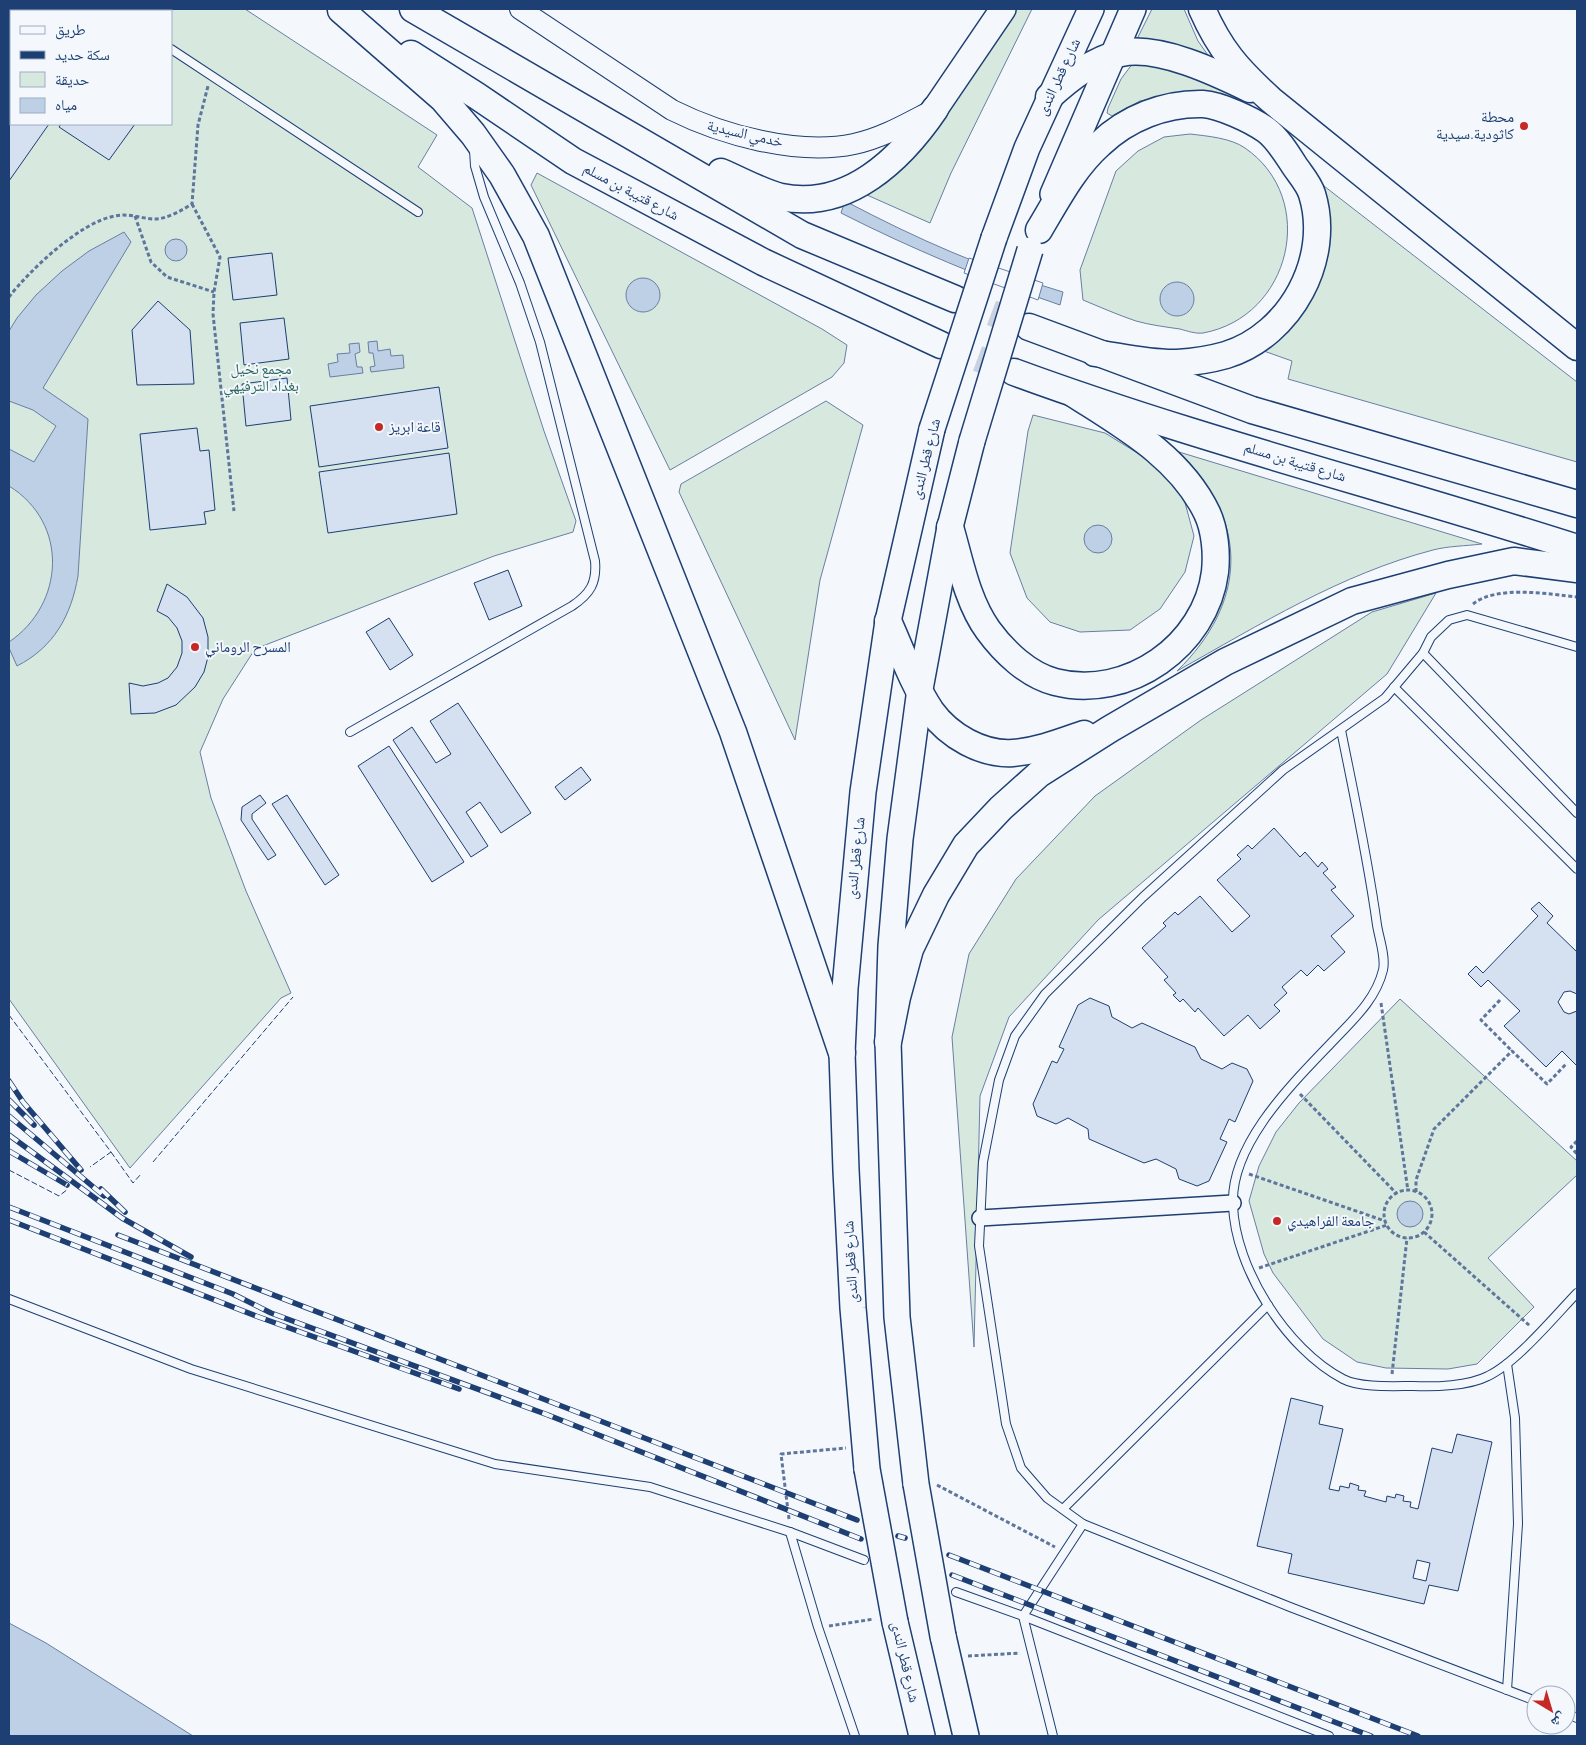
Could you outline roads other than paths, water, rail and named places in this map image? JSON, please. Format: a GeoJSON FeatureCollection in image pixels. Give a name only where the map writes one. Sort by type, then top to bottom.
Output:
{"type":"FeatureCollection","features":[{"type":"Feature","properties":{"kind":"highway"},"geometry":{"type":"LineString","coordinates":[[413,9],[802,235],[955,299]]}},
{"type":"Feature","properties":{"kind":"highway"},"geometry":{"type":"LineString","coordinates":[[1202,9],[1220,45],[1238,70],[1271,100],[1577,347]]}},
{"type":"Feature","properties":{"kind":"highway"},"geometry":{"type":"LineString","coordinates":[[340,10],[443,99],[473,134],[502,174],[536,236],[733,732],[842,1053]]}},
{"type":"Feature","properties":{"kind":"highway","name":"شارع قتيبة بن مسلم"},"geometry":{"type":"LineString","coordinates":[[340,10],[477,96],[573,161],[763,262],[922,338],[941,345]]}},
{"type":"Feature","properties":{"kind":"highway"},"geometry":{"type":"LineString","coordinates":[[1049,97],[1071,77],[1090,65],[1112,57],[1137,52],[1173,58],[1216,72],[1271,100]]}},
{"type":"Feature","properties":{"kind":"highway"},"geometry":{"type":"LineString","coordinates":[[1035,240],[1073,174],[1099,144],[1130,120],[1160,110],[1204,104],[1231,112],[1267,130],[1290,158],[1312,194],[1318,237],[1307,280],[1284,316],[1259,338],[1227,355],[1178,363],[1154,362],[1095,353]]}},
{"type":"Feature","properties":{"kind":"highway"},"geometry":{"type":"LineString","coordinates":[[626,133],[780,196],[800,200],[828,197],[856,187],[889,164],[919,132],[935,109]]}},
{"type":"Feature","properties":{"kind":"highway"},"geometry":{"type":"LineString","coordinates":[[1029,327],[1252,410],[1577,504]]}},
{"type":"Feature","properties":{"kind":"highway","name":"شارع قتيبة بن مسلم"},"geometry":{"type":"LineString","coordinates":[[1014,372],[1074,394],[1577,548]]}},
{"type":"Feature","properties":{"kind":"highway"},"geometry":{"type":"LineString","coordinates":[[950,528],[969,592],[987,629],[1019,664],[1055,682],[1093,686],[1126,678],[1162,662],[1194,629],[1212,593],[1217,554],[1208,514],[1181,472],[1138,435],[1074,394]]}},
{"type":"Feature","properties":{"kind":"highway"},"geometry":{"type":"LineString","coordinates":[[888,1042],[910,948],[936,895],[966,845],[1001,808],[1040,774],[1127,719],[1225,662],[1352,601],[1448,575],[1514,561],[1577,569]]}},
{"type":"Feature","properties":{"kind":"highway"},"geometry":{"type":"LineString","coordinates":[[888,621],[932,711],[959,738],[986,750],[1013,753],[1054,745],[1127,719]]}},
{"type":"Feature","properties":{"kind":"main road"},"geometry":{"type":"LineString","coordinates":[[935,109],[1003,9]]}},
{"type":"Feature","properties":{"kind":"main road","name":"شارع قطر الندى"},"geometry":{"type":"LineString","coordinates":[[922,1736],[884,1621],[867,1469],[853,1308],[842,1053],[855,857],[888,621],[932,429],[1001,214],[1049,97],[1091,9]]}},
{"type":"Feature","properties":{"kind":"main road"},"geometry":{"type":"LineString","coordinates":[[966,1736],[943,1636],[927,1484],[897,1317],[888,1042],[894,893],[920,689],[950,528],[972,441],[1035,240],[1133,9]]}},
{"type":"Feature","properties":{"kind":"street","name":"خدمي السيدية"},"geometry":{"type":"LineString","coordinates":[[520,9],[672,110],[699,123],[728,132],[766,141],[829,147],[876,138],[935,109]]}},
{"type":"Feature","properties":{"kind":"street"},"geometry":{"type":"LineString","coordinates":[[980,1218],[1232,1203]]}},
{"type":"Feature","properties":{"kind":"lane"},"geometry":{"type":"LineString","coordinates":[[172,50],[418,212]]}},
{"type":"Feature","properties":{"kind":"lane"},"geometry":{"type":"LineString","coordinates":[[350,732],[584,599],[593,588],[596,575],[595,561],[540,342],[520,283],[484,197],[476,166],[473,134]]}},
{"type":"Feature","properties":{"kind":"lane"},"geometry":{"type":"LineString","coordinates":[[1526,1697],[1290,1607],[1083,1524],[1047,1498],[1021,1468],[1006,1424],[979,1246],[980,1218],[983,1162],[999,1080],[1015,1036],[1045,994],[1143,897],[1283,770],[1384,698],[1423,653],[1431,636],[1449,620],[1467,616],[1577,647]]}},
{"type":"Feature","properties":{"kind":"lane"},"geometry":{"type":"LineString","coordinates":[[1423,653],[1577,813]]}},
{"type":"Feature","properties":{"kind":"lane"},"geometry":{"type":"LineString","coordinates":[[1394,686],[1577,869]]}},
{"type":"Feature","properties":{"kind":"lane"},"geometry":{"type":"LineString","coordinates":[[1341,730],[1384,967],[1375,994],[1291,1086],[1256,1130],[1238,1171],[1232,1203],[1238,1237],[1249,1271],[1276,1318],[1302,1347],[1344,1380],[1391,1386],[1437,1387],[1487,1377],[1507,1364],[1577,1293]]}},
{"type":"Feature","properties":{"kind":"lane"},"geometry":{"type":"LineString","coordinates":[[9,1299],[191,1369],[496,1464],[650,1487],[790,1532],[864,1560]]}},
{"type":"Feature","properties":{"kind":"lane"},"geometry":{"type":"LineString","coordinates":[[1063,1509],[1268,1305]]}},
{"type":"Feature","properties":{"kind":"lane"},"geometry":{"type":"LineString","coordinates":[[1507,1364],[1515,1418],[1518,1524],[1507,1690]]}},
{"type":"Feature","properties":{"kind":"lane"},"geometry":{"type":"LineString","coordinates":[[1054,1736],[1023,1616],[1083,1524]]}},
{"type":"Feature","properties":{"kind":"lane"},"geometry":{"type":"LineString","coordinates":[[790,1532],[818,1627],[855,1736]]}},
{"type":"Feature","properties":{"kind":"lane"},"geometry":{"type":"LineString","coordinates":[[956,1592],[1023,1616],[1328,1736]]}},
{"type":"Feature","properties":{"kind":"water"},"geometry":{"type":"Polygon","coordinates":[[[845,201],[898,228],[952,252],[1063,292],[1060,305],[1004,285],[894,239],[841,213],[845,201]]]}},
{"type":"Feature","properties":{"kind":"water"},"geometry":{"type":"Polygon","coordinates":[[[124,232],[131,242],[43,388],[88,419],[78,576],[71,604],[59,629],[41,650],[17,666],[9,648],[9,642],[28,626],[41,607],[49,586],[52,564],[50,542],[42,521],[29,502],[9,486],[9,449],[34,462],[56,426],[33,410],[9,401],[9,331],[36,295],[62,271],[89,251],[124,232]]]}},
{"type":"Feature","properties":{"kind":"water"},"geometry":{"type":"Polygon","coordinates":[[[172,239],[180,239],[187,246],[187,254],[180,261],[172,261],[165,254],[165,246],[172,239]]]}},
{"type":"Feature","properties":{"kind":"water"},"geometry":{"type":"Polygon","coordinates":[[[643,278],[655,283],[660,295],[655,307],[643,312],[631,307],[626,295],[631,283],[643,278]]]}},
{"type":"Feature","properties":{"kind":"water"},"geometry":{"type":"Polygon","coordinates":[[[1177,282],[1189,287],[1194,299],[1189,311],[1177,316],[1165,311],[1160,299],[1165,287],[1177,282]]]}},
{"type":"Feature","properties":{"kind":"water"},"geometry":{"type":"Polygon","coordinates":[[[377,341],[378,351],[390,349],[391,356],[403,355],[404,368],[371,372],[370,367],[375,366],[373,353],[369,353],[368,342],[377,341]]]}},
{"type":"Feature","properties":{"kind":"water"},"geometry":{"type":"Polygon","coordinates":[[[359,343],[360,352],[355,354],[357,367],[362,367],[363,373],[330,377],[328,364],[338,362],[337,354],[350,353],[349,344],[359,343]]]}},
{"type":"Feature","properties":{"kind":"water"},"geometry":{"type":"Polygon","coordinates":[[[1098,525],[1108,529],[1112,539],[1108,549],[1098,553],[1088,549],[1084,539],[1088,529],[1098,525]]]}},
{"type":"Feature","properties":{"kind":"water"},"geometry":{"type":"Polygon","coordinates":[[[1410,1201],[1419,1205],[1423,1214],[1419,1223],[1410,1227],[1401,1223],[1397,1214],[1401,1205],[1410,1201]]]}},
{"type":"Feature","properties":{"kind":"water"},"geometry":{"type":"Polygon","coordinates":[[[9,1623],[46,1643],[193,1736],[9,1736],[9,1623]]]}},
{"type":"Feature","properties":{"kind":"tunnel"},"geometry":{"type":"LineString","coordinates":[[955,299],[1029,327]]}},
{"type":"Feature","properties":{"kind":"tunnel"},"geometry":{"type":"LineString","coordinates":[[941,345],[1014,372]]}},
{"type":"Feature","properties":{"kind":"railway"},"geometry":{"type":"LineString","coordinates":[[9,1081],[23,1102],[81,1170]]}},
{"type":"Feature","properties":{"kind":"railway"},"geometry":{"type":"LineString","coordinates":[[9,1100],[34,1125]]}},
{"type":"Feature","properties":{"kind":"railway"},"geometry":{"type":"LineString","coordinates":[[9,1116],[104,1196]]}},
{"type":"Feature","properties":{"kind":"railway"},"geometry":{"type":"LineString","coordinates":[[9,1135],[122,1218],[191,1257]]}},
{"type":"Feature","properties":{"kind":"railway"},"geometry":{"type":"LineString","coordinates":[[9,1151],[67,1185]]}},
{"type":"Feature","properties":{"kind":"railway"},"geometry":{"type":"LineString","coordinates":[[101,1189],[125,1212]]}},
{"type":"Feature","properties":{"kind":"railway"},"geometry":{"type":"LineString","coordinates":[[9,1207],[233,1294],[271,1313],[548,1415],[861,1539]]}},
{"type":"Feature","properties":{"kind":"railway"},"geometry":{"type":"LineString","coordinates":[[9,1220],[256,1316],[459,1389]]}},
{"type":"Feature","properties":{"kind":"railway"},"geometry":{"type":"LineString","coordinates":[[118,1235],[857,1520]]}},
{"type":"Feature","properties":{"kind":"railway"},"geometry":{"type":"LineString","coordinates":[[898,1536],[905,1538]]}},
{"type":"Feature","properties":{"kind":"railway"},"geometry":{"type":"LineString","coordinates":[[949,1555],[1418,1736]]}},
{"type":"Feature","properties":{"kind":"railway"},"geometry":{"type":"LineString","coordinates":[[952,1575],[1371,1736]]}},
{"type":"Feature","properties":{"kind":"place","name":"محطة كاثودية.سيدية"},"geometry":{"type":"Point","coordinates":[1524,126]}},
{"type":"Feature","properties":{"kind":"place","name":"قاعة ابريز"},"geometry":{"type":"Point","coordinates":[379,427]}},
{"type":"Feature","properties":{"kind":"place","name":"المسرح الروماني"},"geometry":{"type":"Point","coordinates":[195,647]}},
{"type":"Feature","properties":{"kind":"place","name":"جامعة الفراهيدي"},"geometry":{"type":"Point","coordinates":[1277,1221]}},
{"type":"Feature","properties":{"kind":"park label","name":"مجمع نخيل بغداد الترفيهي"},"geometry":{"type":"Point","coordinates":[261,378]}}]}
